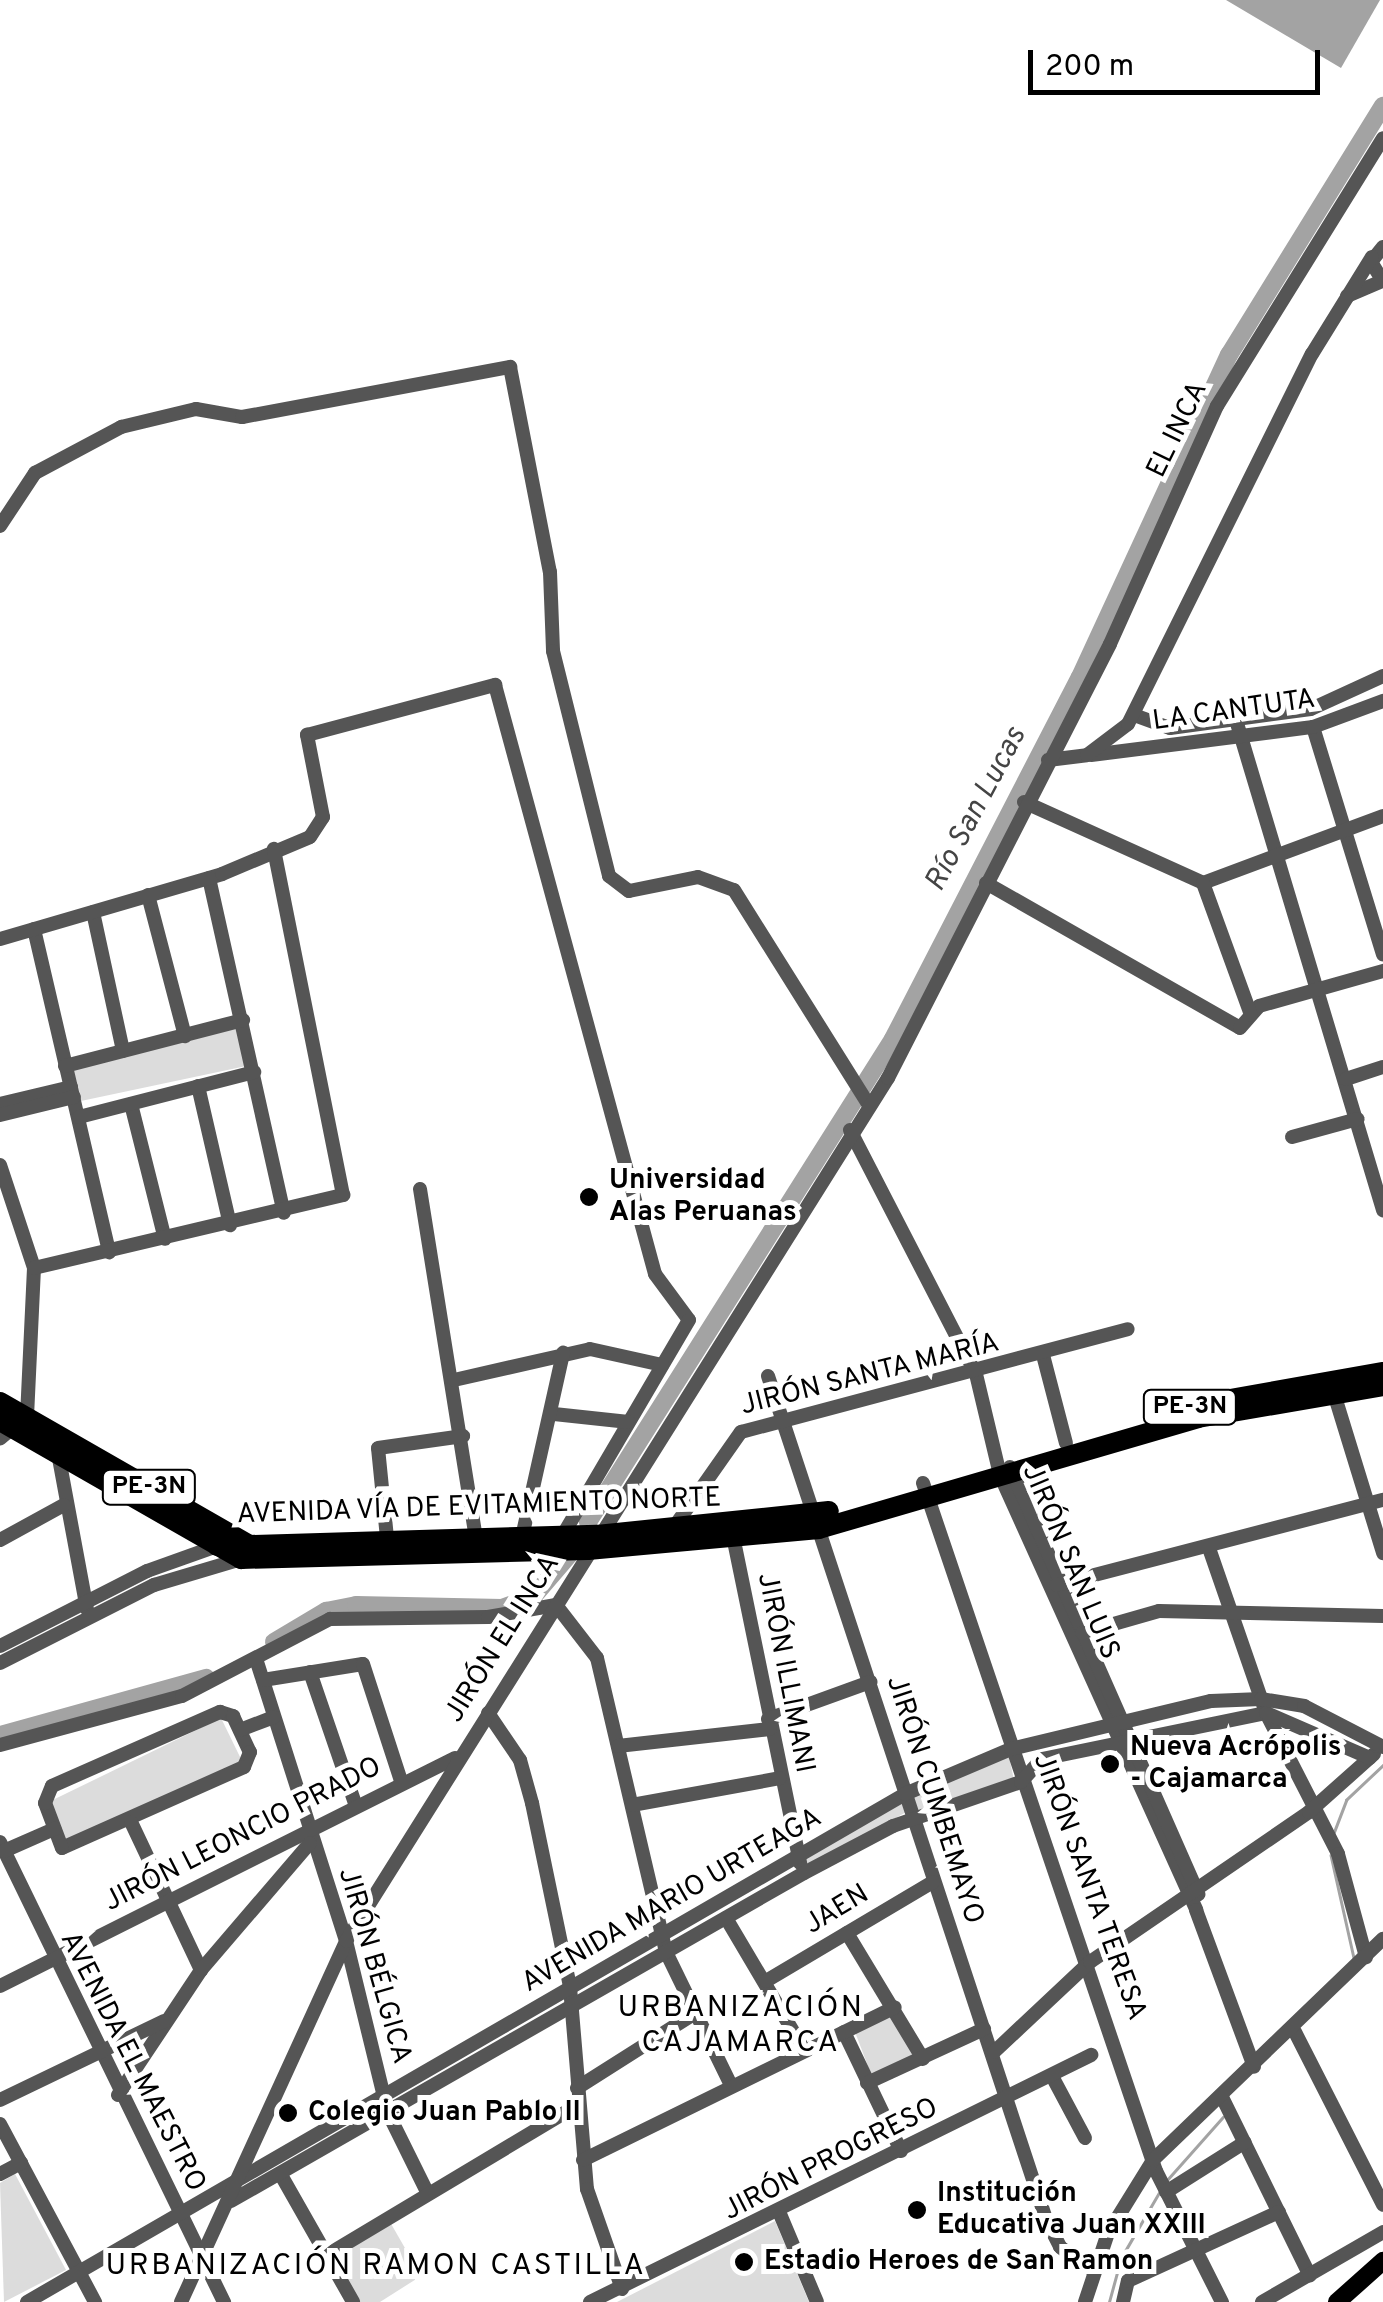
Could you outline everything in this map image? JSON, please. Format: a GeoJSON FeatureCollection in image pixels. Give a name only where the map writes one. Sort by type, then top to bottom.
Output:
{"type":"FeatureCollection","features":[{"type":"Feature","properties":{"kind":"highway","name":"PE-3N"},"geometry":{"type":"LineString","coordinates":[[1006,1468],[1066,1443],[1383,1372]]}},
{"type":"Feature","properties":{"kind":"highway","name":"PE-3N"},"geometry":{"type":"LineString","coordinates":[[1331,1385],[1383,1386]]}},
{"type":"Feature","properties":{"kind":"highway","name":"PE-3N"},"geometry":{"type":"LineString","coordinates":[[0,1402],[11,1426],[217,1546]]}},
{"type":"Feature","properties":{"kind":"highway","name":"PE-3N"},"geometry":{"type":"LineString","coordinates":[[734,1541],[817,1522],[1160,1422]]}},
{"type":"Feature","properties":{"kind":"highway","name":"PE-3N"},"geometry":{"type":"LineString","coordinates":[[11,1426],[242,1550]]}},
{"type":"Feature","properties":{"kind":"highway","name":"AVENIDA VÍA DE EVITAMIENTO NORTE"},"geometry":{"type":"LineString","coordinates":[[242,1550],[387,1538],[477,1544],[522,1537],[575,1543],[672,1530],[817,1522]]}},
{"type":"Feature","properties":{"kind":"highway","name":"AVENIDA VÍA DE EVITAMIENTO NORTE"},"geometry":{"type":"LineString","coordinates":[[217,1546],[272,1556],[477,1544],[734,1541]]}},
{"type":"Feature","properties":{"kind":"main road"},"geometry":{"type":"LineString","coordinates":[[1337,2302],[1383,2261]]}},
{"type":"Feature","properties":{"kind":"main road"},"geometry":{"type":"LineString","coordinates":[[1354,2302],[1383,2275]]}},
{"type":"Feature","properties":{"kind":"street","name":"EL INCA"},"geometry":{"type":"LineString","coordinates":[[1048,760],[1217,406],[1383,138]]}},
{"type":"Feature","properties":{"kind":"street"},"geometry":{"type":"LineString","coordinates":[[1347,296],[1383,281],[1380,250]]}},
{"type":"Feature","properties":{"kind":"street"},"geometry":{"type":"LineString","coordinates":[[1087,756],[1124,730],[1134,715],[1347,296],[1380,250]]}},
{"type":"Feature","properties":{"kind":"street"},"geometry":{"type":"LineString","coordinates":[[0,526],[36,473],[121,427],[196,410],[242,418],[510,367],[550,572],[553,651],[608,876],[629,891],[698,876],[734,890],[865,1098]]}},
{"type":"Feature","properties":{"kind":"street","name":"LA CANTUTA"},"geometry":{"type":"LineString","coordinates":[[1134,715],[1160,728],[1236,720],[1328,705],[1377,679]]}},
{"type":"Feature","properties":{"kind":"street"},"geometry":{"type":"LineString","coordinates":[[1377,679],[1383,702]]}},
{"type":"Feature","properties":{"kind":"street"},"geometry":{"type":"LineString","coordinates":[[0,939],[209,878],[321,826],[307,735],[496,685],[655,1274],[689,1320],[629,1422],[575,1543]]}},
{"type":"Feature","properties":{"kind":"street","name":"LA CANTUTA"},"geometry":{"type":"LineString","coordinates":[[1048,760],[1314,728],[1383,702]]}},
{"type":"Feature","properties":{"kind":"street"},"geometry":{"type":"LineString","coordinates":[[1236,720],[1317,991],[1378,1168],[1383,1210]]}},
{"type":"Feature","properties":{"kind":"street"},"geometry":{"type":"LineString","coordinates":[[1314,728],[1383,954]]}},
{"type":"Feature","properties":{"kind":"street"},"geometry":{"type":"LineString","coordinates":[[1124,730],[1132,750]]}},
{"type":"Feature","properties":{"kind":"street","name":"JIRÓN EL INCA"},"geometry":{"type":"LineString","coordinates":[[180,2302],[232,2201],[346,1942],[456,1758],[556,1605],[575,1543],[933,1000],[1024,802],[1048,760]]}},
{"type":"Feature","properties":{"kind":"street"},"geometry":{"type":"LineString","coordinates":[[986,883],[1232,1025],[1245,1028],[1251,1015],[1203,884],[1024,802]]}},
{"type":"Feature","properties":{"kind":"street"},"geometry":{"type":"LineString","coordinates":[[1203,884],[1383,816]]}},
{"type":"Feature","properties":{"kind":"street"},"geometry":{"type":"LineString","coordinates":[[34,1268],[284,1213],[344,1195],[345,1178],[274,849]]}},
{"type":"Feature","properties":{"kind":"street"},"geometry":{"type":"LineString","coordinates":[[209,878],[284,1213]]}},
{"type":"Feature","properties":{"kind":"street"},"geometry":{"type":"LineString","coordinates":[[148,895],[185,1036]]}},
{"type":"Feature","properties":{"kind":"street"},"geometry":{"type":"LineString","coordinates":[[93,912],[123,1051]]}},
{"type":"Feature","properties":{"kind":"street"},"geometry":{"type":"LineString","coordinates":[[34,929],[109,1252]]}},
{"type":"Feature","properties":{"kind":"street"},"geometry":{"type":"LineString","coordinates":[[1251,1015],[1383,971]]}},
{"type":"Feature","properties":{"kind":"street"},"geometry":{"type":"LineString","coordinates":[[65,1066],[243,1020]]}},
{"type":"Feature","properties":{"kind":"street"},"geometry":{"type":"LineString","coordinates":[[1346,1080],[1383,1067]]}},
{"type":"Feature","properties":{"kind":"street"},"geometry":{"type":"LineString","coordinates":[[79,1117],[254,1072]]}},
{"type":"Feature","properties":{"kind":"street"},"geometry":{"type":"LineString","coordinates":[[198,1086],[230,1225]]}},
{"type":"Feature","properties":{"kind":"street"},"geometry":{"type":"LineString","coordinates":[[0,1104],[72,1092]]}},
{"type":"Feature","properties":{"kind":"street"},"geometry":{"type":"LineString","coordinates":[[0,1115],[72,1092]]}},
{"type":"Feature","properties":{"kind":"street"},"geometry":{"type":"LineString","coordinates":[[131,1104],[165,1239]]}},
{"type":"Feature","properties":{"kind":"street"},"geometry":{"type":"LineString","coordinates":[[1292,1137],[1358,1119]]}},
{"type":"Feature","properties":{"kind":"street","name":"JIRÓN SAN LUIS"},"geometry":{"type":"LineString","coordinates":[[850,1130],[976,1374],[1006,1468],[1058,1584],[1073,1638],[1117,1720]]}},
{"type":"Feature","properties":{"kind":"street"},"geometry":{"type":"LineString","coordinates":[[0,1165],[34,1268],[11,1426]]}},
{"type":"Feature","properties":{"kind":"street"},"geometry":{"type":"LineString","coordinates":[[420,1190],[454,1380],[477,1544]]}},
{"type":"Feature","properties":{"kind":"street","name":"JIRÓN SANTA MARÍA"},"geometry":{"type":"LineString","coordinates":[[672,1530],[733,1436],[976,1374],[1127,1328]]}},
{"type":"Feature","properties":{"kind":"street"},"geometry":{"type":"LineString","coordinates":[[454,1380],[564,1353],[612,1350],[662,1365]]}},
{"type":"Feature","properties":{"kind":"street"},"geometry":{"type":"LineString","coordinates":[[522,1537],[554,1414],[564,1353]]}},
{"type":"Feature","properties":{"kind":"street"},"geometry":{"type":"LineString","coordinates":[[1043,1355],[1066,1443]]}},
{"type":"Feature","properties":{"kind":"street","name":"JIRÓN CUMBEMAYO"},"geometry":{"type":"LineString","coordinates":[[768,1376],[786,1421],[912,1821],[1010,2099],[1053,2236],[1094,2271]]}},
{"type":"Feature","properties":{"kind":"street"},"geometry":{"type":"LineString","coordinates":[[1331,1385],[1376,1503],[1383,1553]]}},
{"type":"Feature","properties":{"kind":"street"},"geometry":{"type":"LineString","coordinates":[[554,1414],[629,1422]]}},
{"type":"Feature","properties":{"kind":"street"},"geometry":{"type":"LineString","coordinates":[[387,1538],[378,1448],[463,1436]]}},
{"type":"Feature","properties":{"kind":"street"},"geometry":{"type":"LineString","coordinates":[[58,1453],[64,1504],[87,1610]]}},
{"type":"Feature","properties":{"kind":"street","name":"JIRÓN SANTA TERESA"},"geometry":{"type":"LineString","coordinates":[[926,1489],[1021,1782],[1090,1962],[1153,2160],[1222,2302]]}},
{"type":"Feature","properties":{"kind":"street"},"geometry":{"type":"LineString","coordinates":[[1058,1584],[1210,1551],[1376,1503]]}},
{"type":"Feature","properties":{"kind":"street"},"geometry":{"type":"LineString","coordinates":[[0,1540],[64,1504]]}},
{"type":"Feature","properties":{"kind":"street","name":"JIRÓN ILLIMANI"},"geometry":{"type":"LineString","coordinates":[[734,1541],[801,1866]]}},
{"type":"Feature","properties":{"kind":"street"},"geometry":{"type":"LineString","coordinates":[[0,1663],[87,1610],[217,1546]]}},
{"type":"Feature","properties":{"kind":"street"},"geometry":{"type":"LineString","coordinates":[[0,1646],[242,1550]]}},
{"type":"Feature","properties":{"kind":"street"},"geometry":{"type":"LineString","coordinates":[[1210,1551],[1264,1706],[1310,1812],[1336,1850],[1366,1957]]}},
{"type":"Feature","properties":{"kind":"street","name":"JIRÓN SAN LUIS"},"geometry":{"type":"LineString","coordinates":[[1058,1584],[1088,1630],[1117,1720],[1192,1897],[1251,2061]]}},
{"type":"Feature","properties":{"kind":"street"},"geometry":{"type":"LineString","coordinates":[[0,1746],[182,1696],[356,1613],[488,1617],[556,1605],[597,1658],[666,1952],[731,2085]]}},
{"type":"Feature","properties":{"kind":"street"},"geometry":{"type":"LineString","coordinates":[[1073,1638],[1147,1613],[1231,1611],[1383,1616]]}},
{"type":"Feature","properties":{"kind":"street","name":"JIRÓN BÉLGICA"},"geometry":{"type":"LineString","coordinates":[[257,1662],[308,1838],[346,1942],[388,2113],[428,2194]]}},
{"type":"Feature","properties":{"kind":"street"},"geometry":{"type":"LineString","coordinates":[[262,1680],[364,1664],[402,1781]]}},
{"type":"Feature","properties":{"kind":"street"},"geometry":{"type":"LineString","coordinates":[[310,1672],[356,1806]]}},
{"type":"Feature","properties":{"kind":"street"},"geometry":{"type":"LineString","coordinates":[[618,1746],[769,1724],[870,1682]]}},
{"type":"Feature","properties":{"kind":"street","name":"AVENIDA MARIO URTEAGA"},"geometry":{"type":"LineString","coordinates":[[232,2201],[726,1918],[905,1794],[1011,1749],[1117,1720],[1264,1706],[1304,1706],[1383,1747]]}},
{"type":"Feature","properties":{"kind":"street","name":"AVENIDA MARIO URTEAGA"},"geometry":{"type":"LineString","coordinates":[[27,2302],[239,2184],[662,1934],[801,1866],[1021,1782],[1042,1759],[1264,1706],[1301,1720],[1370,1758]]}},
{"type":"Feature","properties":{"kind":"street"},"geometry":{"type":"LineString","coordinates":[[220,1712],[240,1730],[250,1752],[244,1767],[131,1822],[70,1851],[54,1829],[45,1803],[52,1786],[220,1712]]}},
{"type":"Feature","properties":{"kind":"street"},"geometry":{"type":"LineString","coordinates":[[488,1714],[520,1760],[570,1987],[583,2160],[592,2213],[622,2289]]}},
{"type":"Feature","properties":{"kind":"street"},"geometry":{"type":"LineString","coordinates":[[240,1730],[274,1717]]}},
{"type":"Feature","properties":{"kind":"street"},"geometry":{"type":"LineString","coordinates":[[994,2052],[1090,1962],[1192,1897],[1310,1812],[1383,1747]]}},
{"type":"Feature","properties":{"kind":"street","name":"JIRÓN LEONCIO PRADO"},"geometry":{"type":"LineString","coordinates":[[0,1986],[308,1838],[402,1781],[456,1758]]}},
{"type":"Feature","properties":{"kind":"street"},"geometry":{"type":"LineString","coordinates":[[632,1805],[780,1778]]}},
{"type":"Feature","properties":{"kind":"street"},"geometry":{"type":"LineString","coordinates":[[131,1822],[201,1970]]}},
{"type":"Feature","properties":{"kind":"street"},"geometry":{"type":"LineString","coordinates":[[2,1846],[54,1829]]}},
{"type":"Feature","properties":{"kind":"street"},"geometry":{"type":"LineString","coordinates":[[118,2095],[164,2020],[308,1838]]}},
{"type":"Feature","properties":{"kind":"street","name":"AVENIDA EL MAESTRO"},"geometry":{"type":"LineString","coordinates":[[2,1846],[6,1870],[94,2052],[206,2254],[224,2302]]}},
{"type":"Feature","properties":{"kind":"street","name":"JAEN"},"geometry":{"type":"LineString","coordinates":[[766,1982],[934,1882]]}},
{"type":"Feature","properties":{"kind":"street"},"geometry":{"type":"LineString","coordinates":[[726,1918],[804,2050]]}},
{"type":"Feature","properties":{"kind":"street"},"geometry":{"type":"LineString","coordinates":[[847,1933],[923,2059]]}},
{"type":"Feature","properties":{"kind":"street"},"geometry":{"type":"LineString","coordinates":[[1085,2302],[1094,2271],[1153,2160],[1222,2097],[1251,2061],[1295,2032],[1383,1939]]}},
{"type":"Feature","properties":{"kind":"street"},"geometry":{"type":"LineString","coordinates":[[583,2160],[894,2007]]}},
{"type":"Feature","properties":{"kind":"street"},"geometry":{"type":"LineString","coordinates":[[576,2088],[695,2013]]}},
{"type":"Feature","properties":{"kind":"street"},"geometry":{"type":"LineString","coordinates":[[0,2100],[164,2020]]}},
{"type":"Feature","properties":{"kind":"street"},"geometry":{"type":"LineString","coordinates":[[868,2083],[984,2029]]}},
{"type":"Feature","properties":{"kind":"street"},"geometry":{"type":"LineString","coordinates":[[844,2032],[901,2151]]}},
{"type":"Feature","properties":{"kind":"street"},"geometry":{"type":"LineString","coordinates":[[1295,2032],[1383,2205]]}},
{"type":"Feature","properties":{"kind":"street","name":"JIRÓN PROGRESO"},"geometry":{"type":"LineString","coordinates":[[590,2302],[780,2214],[1053,2078],[1091,2055]]}},
{"type":"Feature","properties":{"kind":"street"},"geometry":{"type":"LineString","coordinates":[[450,2058],[457,2074]]}},
{"type":"Feature","properties":{"kind":"street"},"geometry":{"type":"LineString","coordinates":[[1053,2078],[1085,2138]]}},
{"type":"Feature","properties":{"kind":"street"},"geometry":{"type":"LineString","coordinates":[[1222,2097],[1310,2276]]}},
{"type":"Feature","properties":{"kind":"street"},"geometry":{"type":"LineString","coordinates":[[327,2255],[578,2105]]}},
{"type":"Feature","properties":{"kind":"street"},"geometry":{"type":"LineString","coordinates":[[0,2124],[94,2302]]}},
{"type":"Feature","properties":{"kind":"street"},"geometry":{"type":"LineString","coordinates":[[1164,2188],[1245,2142]]}},
{"type":"Feature","properties":{"kind":"street"},"geometry":{"type":"LineString","coordinates":[[0,2174],[21,2163]]}},
{"type":"Feature","properties":{"kind":"street"},"geometry":{"type":"LineString","coordinates":[[281,2174],[353,2302]]}},
{"type":"Feature","properties":{"kind":"street"},"geometry":{"type":"LineString","coordinates":[[1123,2294],[1197,2250],[1279,2212]]}},
{"type":"Feature","properties":{"kind":"street"},"geometry":{"type":"LineString","coordinates":[[780,2214],[817,2302]]}},
{"type":"Feature","properties":{"kind":"street"},"geometry":{"type":"LineString","coordinates":[[1262,2302],[1383,2232]]}},
{"type":"Feature","properties":{"kind":"shaded area"},"geometry":{"type":"Polygon","coordinates":[[[1226,0],[1380,0],[1341,68],[1226,0]]]}},
{"type":"Feature","properties":{"kind":"shaded area"},"geometry":{"type":"Polygon","coordinates":[[[237,1028],[245,1066],[80,1101],[72,1063],[237,1028]]]}},
{"type":"Feature","properties":{"kind":"shaded area"},"geometry":{"type":"Polygon","coordinates":[[[221,1718],[242,1762],[69,1847],[48,1803],[221,1718]]]}},
{"type":"Feature","properties":{"kind":"shaded area"},"geometry":{"type":"Polygon","coordinates":[[[1008,1752],[1015,1785],[915,1817],[909,1789],[1008,1752]]]}},
{"type":"Feature","properties":{"kind":"shaded area"},"geometry":{"type":"Polygon","coordinates":[[[902,1799],[908,1811],[806,1869],[803,1860],[902,1799]]]}},
{"type":"Feature","properties":{"kind":"shaded area"},"geometry":{"type":"Polygon","coordinates":[[[892,2013],[915,2055],[871,2074],[855,2032],[892,2013]]]}},
{"type":"Feature","properties":{"kind":"shaded area"},"geometry":{"type":"Polygon","coordinates":[[[15,2174],[66,2270],[4,2302],[0,2183],[15,2174]]]}},
{"type":"Feature","properties":{"kind":"shaded area","name":"Estadio Heroes de San Ramon"},"geometry":{"type":"Polygon","coordinates":[[[775,2221],[809,2302],[617,2302],[775,2221]]]}},
{"type":"Feature","properties":{"kind":"shaded area"},"geometry":{"type":"Polygon","coordinates":[[[390,2222],[421,2276],[380,2302],[354,2302],[331,2260],[390,2222]]]}},
{"type":"Feature","properties":{"kind":"waterway","name":"Río San Lucas"},"geometry":{"type":"LineString","coordinates":[[588,1522],[893,1039],[1080,677],[1229,355],[1383,106]]}},
{"type":"Feature","properties":{"kind":"waterway","name":"Río San Lucas"},"geometry":{"type":"LineString","coordinates":[[274,1642],[326,1611],[356,1605],[502,1608],[533,1597],[569,1555]]}},
{"type":"Feature","properties":{"kind":"waterway","name":"Río San Lucas"},"geometry":{"type":"LineString","coordinates":[[0,1735],[206,1678]]}},
{"type":"Feature","properties":{"kind":"waterway"},"geometry":{"type":"LineString","coordinates":[[1334,1832],[1346,1800],[1383,1765]]}},
{"type":"Feature","properties":{"kind":"waterway"},"geometry":{"type":"LineString","coordinates":[[1331,1855],[1354,1958]]}},
{"type":"Feature","properties":{"kind":"waterway"},"geometry":{"type":"LineString","coordinates":[[1167,2180],[1223,2117]]}},
{"type":"Feature","properties":{"kind":"waterway"},"geometry":{"type":"LineString","coordinates":[[1109,2302],[1121,2258],[1160,2191]]}},
{"type":"Feature","properties":{"kind":"place","name":"Universidad Alas Peruanas"},"geometry":{"type":"Point","coordinates":[589,1197]}},
{"type":"Feature","properties":{"kind":"place","name":"Nueva Acrópolis - Cajamarca"},"geometry":{"type":"Point","coordinates":[1110,1764]}},
{"type":"Feature","properties":{"kind":"place","name":"Colegio Juan Pablo II"},"geometry":{"type":"Point","coordinates":[288,2113]}},
{"type":"Feature","properties":{"kind":"place","name":"Institución Educativa Juan XXIII"},"geometry":{"type":"Point","coordinates":[917,2210]}},
{"type":"Feature","properties":{"kind":"place","name":"Estadio Heroes de San Ramon"},"geometry":{"type":"Point","coordinates":[744,2262]}},
{"type":"Feature","properties":{"kind":"district","name":"URBANIZACIÓN CAJAMARCA"},"geometry":{"type":"Point","coordinates":[741,2026]}},
{"type":"Feature","properties":{"kind":"district","name":"URBANIZACIÓN RAMON CASTILLA"},"geometry":{"type":"Point","coordinates":[376,2267]}}]}
